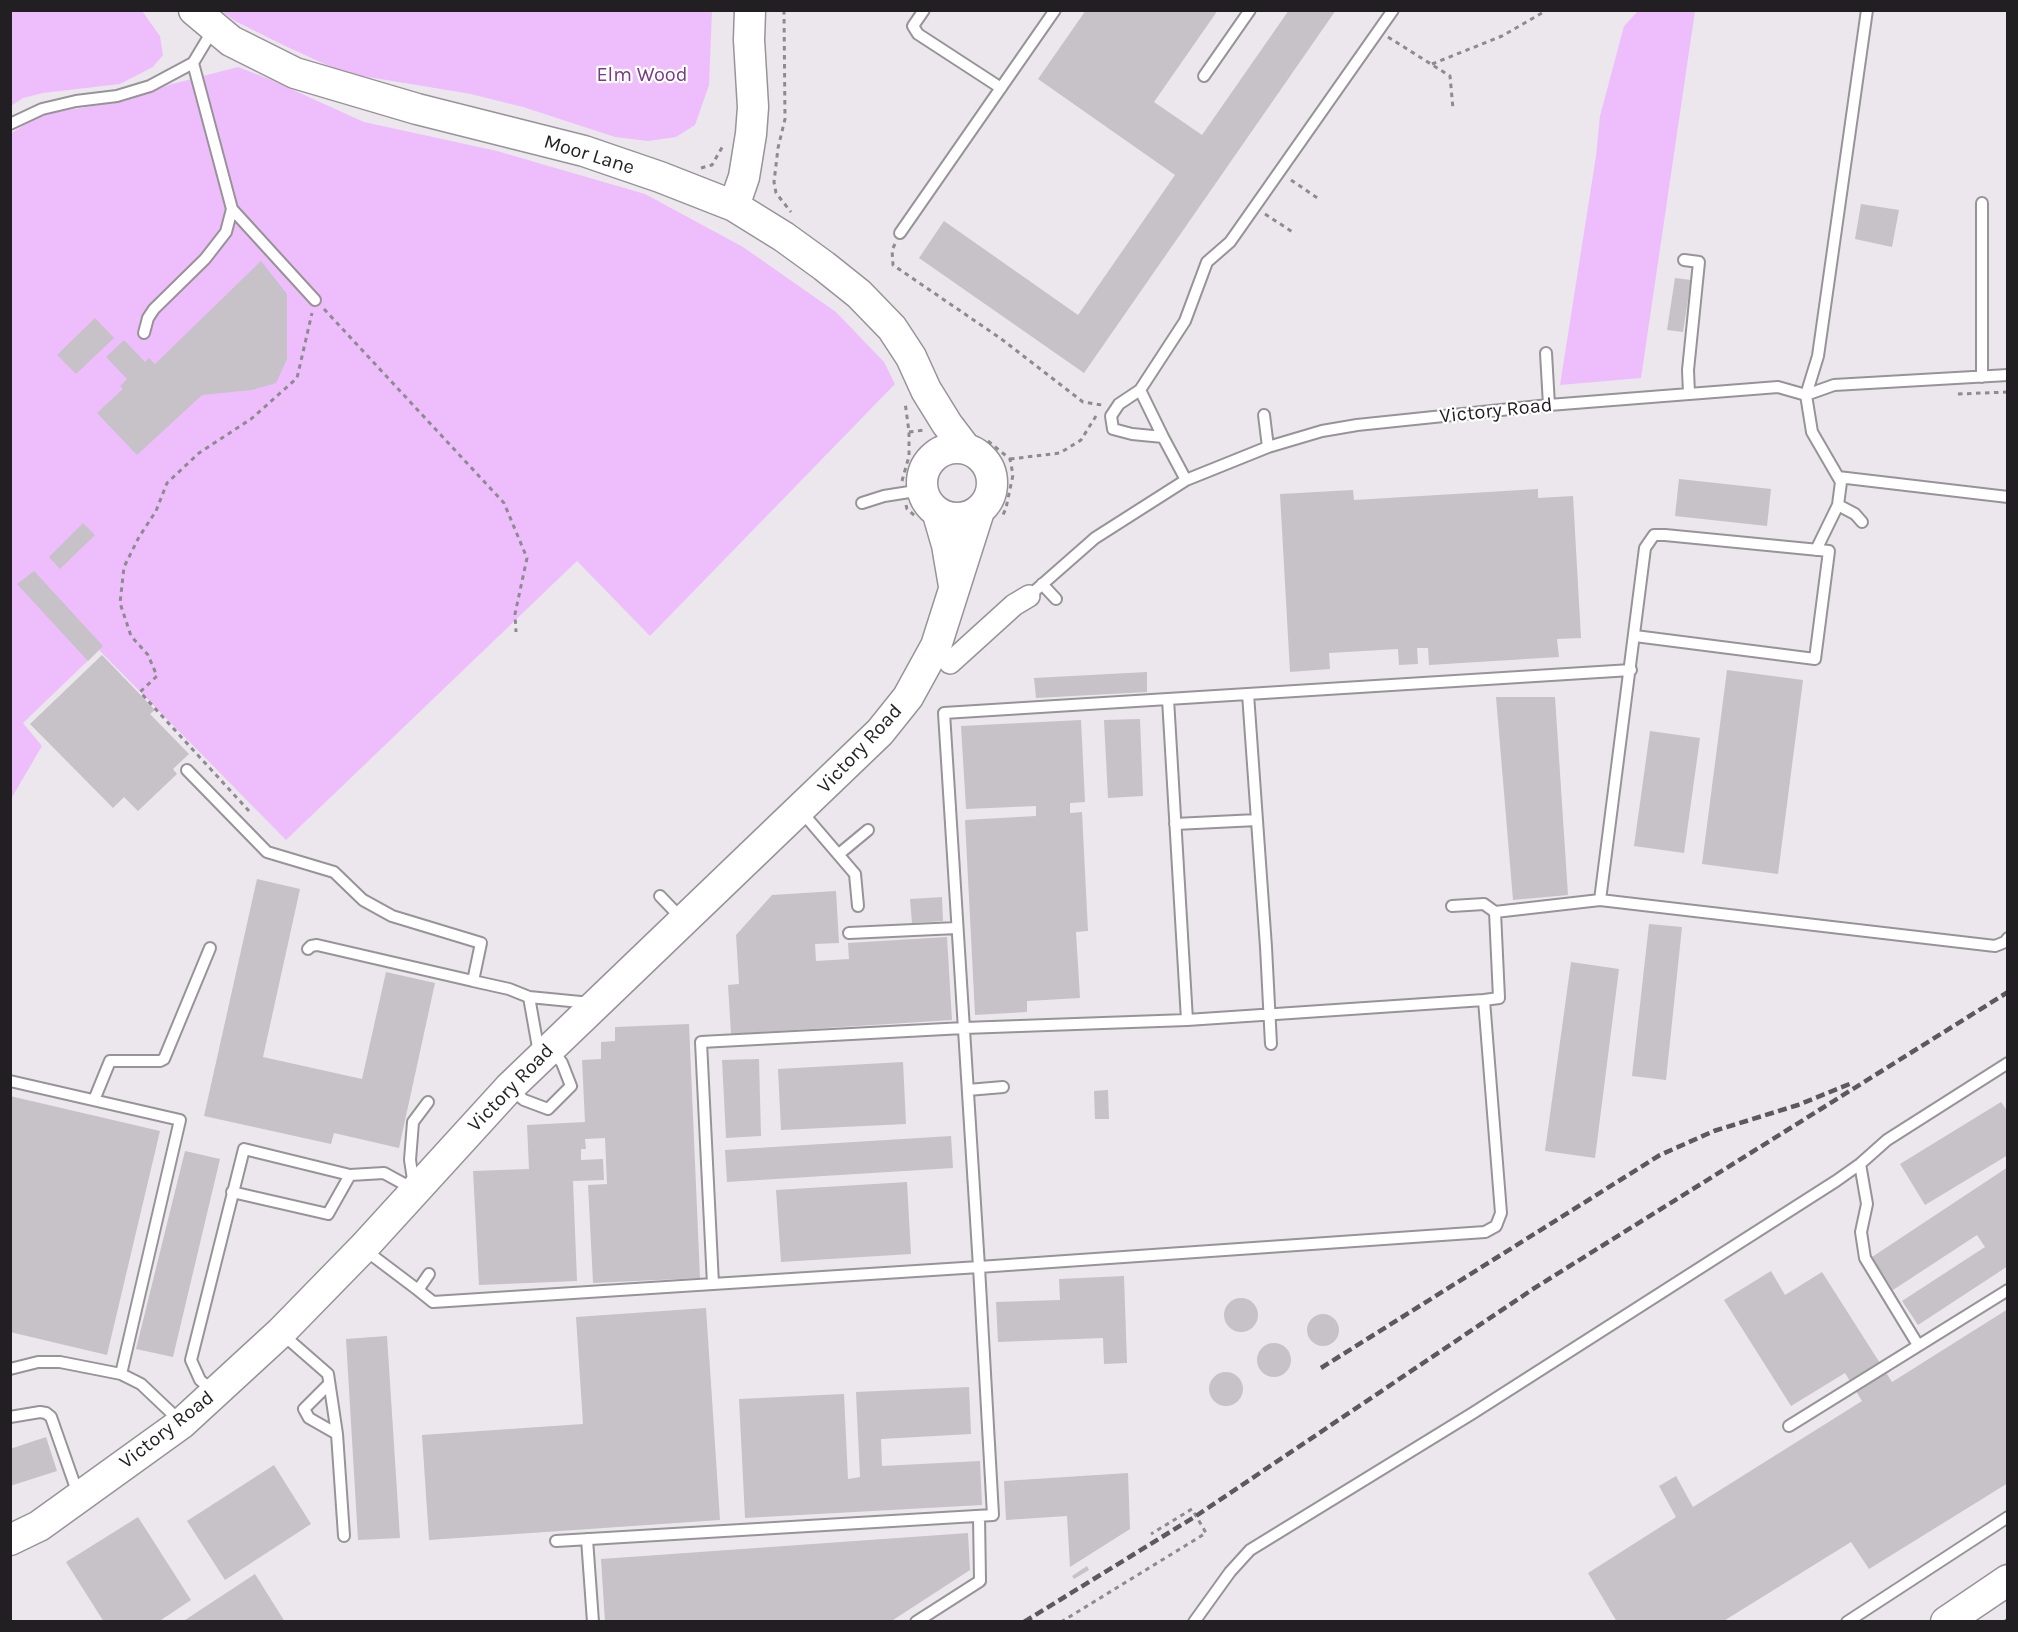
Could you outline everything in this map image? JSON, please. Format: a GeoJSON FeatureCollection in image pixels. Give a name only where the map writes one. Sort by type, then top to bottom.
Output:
{"type":"FeatureCollection","features":[{"type":"Feature","properties":{"kind":"street"},"geometry":{"type":"LineString","coordinates":[[734,206],[744,177],[764,146],[753,107],[748,40],[750,10]]}},
{"type":"Feature","properties":{"kind":"street","name":"Moor Lane"},"geometry":{"type":"LineString","coordinates":[[204,19],[231,41],[295,73],[417,109],[584,151],[734,206],[784,237],[824,266],[859,294],[892,328],[910,357],[926,390],[966,449]]}},
{"type":"Feature","properties":{"kind":"street","name":"Moor Lane"},"geometry":{"type":"LineString","coordinates":[[926,390],[929,489]]}},
{"type":"Feature","properties":{"kind":"street"},"geometry":{"type":"LineString","coordinates":[[966,449],[983,459],[992,476],[990,496],[979,512],[969,517],[948,518],[929,489],[935,455],[945,450],[966,449]]}},
{"type":"Feature","properties":{"kind":"street","name":"Victory Road"},"geometry":{"type":"LineString","coordinates":[[929,489],[947,545],[954,586]]}},
{"type":"Feature","properties":{"kind":"street","name":"Victory Road"},"geometry":{"type":"LineString","coordinates":[[10,1540],[39,1526],[182,1423],[281,1332],[363,1248],[509,1088],[880,732],[908,697],[936,646],[979,512]]}},
{"type":"Feature","properties":{"kind":"street"},"geometry":{"type":"LineString","coordinates":[[950,663],[1014,605],[1035,590]]}},
{"type":"Feature","properties":{"kind":"street"},"geometry":{"type":"LineString","coordinates":[[1946,1622],[2007,1582]]}},
{"type":"Feature","properties":{"kind":"lane"},"geometry":{"type":"LineString","coordinates":[[924,10],[913,26],[918,34],[1001,88]]}},
{"type":"Feature","properties":{"kind":"lane"},"geometry":{"type":"LineString","coordinates":[[900,233],[1055,10]]}},
{"type":"Feature","properties":{"kind":"lane"},"geometry":{"type":"LineString","coordinates":[[1204,76],[1250,10]]}},
{"type":"Feature","properties":{"kind":"lane"},"geometry":{"type":"LineString","coordinates":[[1163,437],[1132,434],[1113,429],[1111,416],[1119,404],[1140,390],[1185,321],[1207,262],[1230,242],[1393,10]]}},
{"type":"Feature","properties":{"kind":"lane"},"geometry":{"type":"LineString","coordinates":[[1816,550],[1838,505],[1841,482],[1812,432],[1806,395],[1818,356],[1867,10]]}},
{"type":"Feature","properties":{"kind":"lane"},"geometry":{"type":"LineString","coordinates":[[204,19],[193,63],[232,209],[315,300]]}},
{"type":"Feature","properties":{"kind":"lane"},"geometry":{"type":"LineString","coordinates":[[10,124],[42,109],[76,101],[117,96],[150,86],[193,63]]}},
{"type":"Feature","properties":{"kind":"lane"},"geometry":{"type":"LineString","coordinates":[[1982,203],[1982,377]]}},
{"type":"Feature","properties":{"kind":"lane"},"geometry":{"type":"LineString","coordinates":[[144,333],[148,318],[154,309],[205,259],[226,232],[232,209]]}},
{"type":"Feature","properties":{"kind":"lane"},"geometry":{"type":"LineString","coordinates":[[1684,260],[1700,262],[1688,370],[1689,394]]}},
{"type":"Feature","properties":{"kind":"lane"},"geometry":{"type":"LineString","coordinates":[[1546,353],[1549,405]]}},
{"type":"Feature","properties":{"kind":"lane"},"geometry":{"type":"LineString","coordinates":[[1806,395],[1834,385],[2007,375]]}},
{"type":"Feature","properties":{"kind":"lane","name":"Victory Road"},"geometry":{"type":"LineString","coordinates":[[1035,590],[1095,538],[1186,480],[1268,447],[1322,431],[1357,425],[1549,405],[1778,387],[1806,395]]}},
{"type":"Feature","properties":{"kind":"lane"},"geometry":{"type":"LineString","coordinates":[[1140,390],[1186,480]]}},
{"type":"Feature","properties":{"kind":"lane"},"geometry":{"type":"LineString","coordinates":[[1264,415],[1268,447]]}},
{"type":"Feature","properties":{"kind":"lane"},"geometry":{"type":"LineString","coordinates":[[1838,477],[2007,497]]}},
{"type":"Feature","properties":{"kind":"lane"},"geometry":{"type":"LineString","coordinates":[[862,503],[884,496],[929,489]]}},
{"type":"Feature","properties":{"kind":"lane"},"geometry":{"type":"LineString","coordinates":[[1838,505],[1854,514],[1862,522]]}},
{"type":"Feature","properties":{"kind":"lane"},"geometry":{"type":"LineString","coordinates":[[1600,900],[1645,548],[1654,535],[1829,551],[1815,659],[1635,636]]}},
{"type":"Feature","properties":{"kind":"lane"},"geometry":{"type":"LineString","coordinates":[[1035,590],[1056,599]]}},
{"type":"Feature","properties":{"kind":"lane"},"geometry":{"type":"LineString","coordinates":[[556,1541],[993,1515],[944,713],[1630,670]]}},
{"type":"Feature","properties":{"kind":"lane"},"geometry":{"type":"LineString","coordinates":[[1248,694],[1271,1044]]}},
{"type":"Feature","properties":{"kind":"lane"},"geometry":{"type":"LineString","coordinates":[[1168,699],[1187,1020]]}},
{"type":"Feature","properties":{"kind":"lane"},"geometry":{"type":"LineString","coordinates":[[187,770],[267,852],[334,872],[363,900],[392,916],[481,943],[473,981]]}},
{"type":"Feature","properties":{"kind":"lane"},"geometry":{"type":"LineString","coordinates":[[800,811],[855,874],[858,906]]}},
{"type":"Feature","properties":{"kind":"lane"},"geometry":{"type":"LineString","coordinates":[[1175,824],[1257,820]]}},
{"type":"Feature","properties":{"kind":"lane"},"geometry":{"type":"LineString","coordinates":[[839,854],[868,830]]}},
{"type":"Feature","properties":{"kind":"lane"},"geometry":{"type":"LineString","coordinates":[[660,896],[684,921]]}},
{"type":"Feature","properties":{"kind":"lane"},"geometry":{"type":"LineString","coordinates":[[1452,906],[1484,904],[1495,912],[1600,900],[1995,946],[2005,942],[2007,938]]}},
{"type":"Feature","properties":{"kind":"lane"},"geometry":{"type":"LineString","coordinates":[[713,1284],[701,1042],[964,1028],[1187,1020],[1499,998],[1495,912]]}},
{"type":"Feature","properties":{"kind":"lane"},"geometry":{"type":"LineString","coordinates":[[849,933],[957,928]]}},
{"type":"Feature","properties":{"kind":"lane"},"geometry":{"type":"LineString","coordinates":[[308,949],[316,945],[509,988],[529,997],[596,1003]]}},
{"type":"Feature","properties":{"kind":"lane"},"geometry":{"type":"LineString","coordinates":[[94,1100],[110,1061],[159,1061],[164,1059],[210,948]]}},
{"type":"Feature","properties":{"kind":"lane"},"geometry":{"type":"LineString","coordinates":[[509,1088],[524,1100],[548,1109],[571,1086],[562,1063],[545,1052],[529,997]]}},
{"type":"Feature","properties":{"kind":"lane"},"geometry":{"type":"LineString","coordinates":[[363,1248],[433,1302],[1485,1232],[1496,1226],[1501,1213],[1484,1000]]}},
{"type":"Feature","properties":{"kind":"lane"},"geometry":{"type":"LineString","coordinates":[[1194,1622],[1230,1572],[1250,1550],[1473,1413],[1860,1164],[1887,1140],[2007,1063]]}},
{"type":"Feature","properties":{"kind":"lane"},"geometry":{"type":"LineString","coordinates":[[10,1081],[180,1120],[121,1374]]}},
{"type":"Feature","properties":{"kind":"lane"},"geometry":{"type":"LineString","coordinates":[[968,1090],[1003,1087]]}},
{"type":"Feature","properties":{"kind":"lane"},"geometry":{"type":"LineString","coordinates":[[415,1190],[410,1160],[413,1122],[428,1102]]}},
{"type":"Feature","properties":{"kind":"lane"},"geometry":{"type":"LineString","coordinates":[[215,1393],[200,1380],[191,1360],[244,1149],[350,1175],[384,1173],[415,1190]]}},
{"type":"Feature","properties":{"kind":"lane"},"geometry":{"type":"LineString","coordinates":[[1860,1164],[1867,1204],[1861,1232],[1864,1258],[1918,1345]]}},
{"type":"Feature","properties":{"kind":"lane"},"geometry":{"type":"LineString","coordinates":[[232,1192],[328,1214],[350,1175]]}},
{"type":"Feature","properties":{"kind":"lane"},"geometry":{"type":"LineString","coordinates":[[418,1290],[429,1274]]}},
{"type":"Feature","properties":{"kind":"lane"},"geometry":{"type":"LineString","coordinates":[[1789,1426],[2007,1290]]}},
{"type":"Feature","properties":{"kind":"lane"},"geometry":{"type":"LineString","coordinates":[[281,1332],[328,1374],[337,1434],[344,1536]]}},
{"type":"Feature","properties":{"kind":"lane"},"geometry":{"type":"LineString","coordinates":[[10,1369],[38,1362],[60,1362],[121,1374],[141,1384],[182,1423]]}},
{"type":"Feature","properties":{"kind":"lane"},"geometry":{"type":"LineString","coordinates":[[329,1384],[304,1408],[309,1418],[337,1434]]}},
{"type":"Feature","properties":{"kind":"lane"},"geometry":{"type":"LineString","coordinates":[[10,1417],[40,1412],[51,1417],[79,1497]]}},
{"type":"Feature","properties":{"kind":"lane"},"geometry":{"type":"LineString","coordinates":[[916,1622],[981,1581],[979,1516]]}},
{"type":"Feature","properties":{"kind":"lane"},"geometry":{"type":"LineString","coordinates":[[1846,1622],[2007,1517]]}},
{"type":"Feature","properties":{"kind":"lane"},"geometry":{"type":"LineString","coordinates":[[587,1539],[593,1622]]}},
{"type":"Feature","properties":{"kind":"path"},"geometry":{"type":"LineString","coordinates":[[764,146],[785,119],[784,10]]}},
{"type":"Feature","properties":{"kind":"path"},"geometry":{"type":"LineString","coordinates":[[1432,63],[1502,36],[1547,10]]}},
{"type":"Feature","properties":{"kind":"path"},"geometry":{"type":"LineString","coordinates":[[1377,31],[1450,76],[1453,109]]}},
{"type":"Feature","properties":{"kind":"path"},"geometry":{"type":"LineString","coordinates":[[701,168],[712,165],[726,142],[764,146]]}},
{"type":"Feature","properties":{"kind":"path"},"geometry":{"type":"LineString","coordinates":[[764,146],[776,194],[796,217]]}},
{"type":"Feature","properties":{"kind":"path"},"geometry":{"type":"LineString","coordinates":[[1278,171],[1319,199]]}},
{"type":"Feature","properties":{"kind":"path"},"geometry":{"type":"LineString","coordinates":[[1253,207],[1294,233]]}},
{"type":"Feature","properties":{"kind":"path"},"geometry":{"type":"LineString","coordinates":[[900,233],[892,250],[893,265],[1000,338],[1083,402],[1104,405],[1081,440],[1060,453],[1010,459]]}},
{"type":"Feature","properties":{"kind":"path"},"geometry":{"type":"LineString","coordinates":[[315,300],[504,503],[527,558],[515,614],[516,632]]}},
{"type":"Feature","properties":{"kind":"path"},"geometry":{"type":"LineString","coordinates":[[250,812],[140,692],[156,676],[148,655],[131,636],[120,603],[124,567],[138,537],[156,511],[167,483],[198,453],[251,419],[297,378],[315,300]]}},
{"type":"Feature","properties":{"kind":"path"},"geometry":{"type":"LineString","coordinates":[[1061,1622],[1206,1533],[1192,1509],[1151,1534]]}},
{"type":"Feature","properties":{"kind":"green space"},"geometry":{"type":"Polygon","coordinates":[[[10,11],[142,11],[160,36],[163,55],[153,67],[120,84],[43,93],[23,98],[11,106],[10,11]]]}},
{"type":"Feature","properties":{"kind":"green space","name":"Elm Wood"},"geometry":{"type":"Polygon","coordinates":[[[221,11],[712,11],[709,85],[695,125],[676,137],[648,141],[615,137],[523,107],[471,94],[344,73],[235,21],[221,11]]]}},
{"type":"Feature","properties":{"kind":"green space"},"geometry":{"type":"Polygon","coordinates":[[[1638,11],[1695,11],[1641,378],[1560,385],[1596,156],[1600,116],[1624,26],[1638,11]]]}},
{"type":"Feature","properties":{"kind":"green space"},"geometry":{"type":"Polygon","coordinates":[[[238,67],[364,122],[497,151],[645,194],[743,247],[836,312],[884,362],[895,384],[650,636],[577,561],[286,840],[99,650],[23,723],[42,746],[11,799],[10,134],[35,118],[55,112],[125,101],[172,84],[238,67]]]}},
{"type":"Feature","properties":{"kind":"building"},"geometry":{"type":"Polygon","coordinates":[[[1086,10],[1218,10],[1154,102],[1202,135],[1289,10],[1336,10],[1084,373],[919,258],[944,221],[1078,315],[1175,175],[1038,79],[1086,10]]]}},
{"type":"Feature","properties":{"kind":"building"},"geometry":{"type":"Polygon","coordinates":[[[1861,204],[1899,210],[1892,247],[1855,239],[1861,204]]]}},
{"type":"Feature","properties":{"kind":"building"},"geometry":{"type":"Polygon","coordinates":[[[261,261],[287,294],[287,359],[276,383],[252,390],[202,395],[137,455],[97,413],[123,389],[120,386],[127,379],[106,357],[124,340],[145,362],[149,358],[155,364],[261,261]]]}},
{"type":"Feature","properties":{"kind":"building"},"geometry":{"type":"Polygon","coordinates":[[[1675,278],[1691,280],[1683,332],[1667,330],[1675,278]]]}},
{"type":"Feature","properties":{"kind":"building"},"geometry":{"type":"Polygon","coordinates":[[[95,318],[114,338],[76,374],[57,355],[95,318]]]}},
{"type":"Feature","properties":{"kind":"building"},"geometry":{"type":"Polygon","coordinates":[[[1679,479],[1771,489],[1767,526],[1675,516],[1679,479]]]}},
{"type":"Feature","properties":{"kind":"building"},"geometry":{"type":"Polygon","coordinates":[[[1538,489],[1538,498],[1573,496],[1581,638],[1557,639],[1559,657],[1429,665],[1428,648],[1417,648],[1418,664],[1399,665],[1398,649],[1329,653],[1330,669],[1290,672],[1280,494],[1353,490],[1354,500],[1538,489]]]}},
{"type":"Feature","properties":{"kind":"building"},"geometry":{"type":"Polygon","coordinates":[[[83,523],[95,535],[60,569],[49,557],[83,523]]]}},
{"type":"Feature","properties":{"kind":"building"},"geometry":{"type":"Polygon","coordinates":[[[34,571],[103,646],[88,661],[17,584],[34,571]]]}},
{"type":"Feature","properties":{"kind":"building"},"geometry":{"type":"Polygon","coordinates":[[[102,655],[155,710],[150,714],[189,754],[173,769],[177,774],[138,811],[124,797],[113,808],[30,724],[102,655]]]}},
{"type":"Feature","properties":{"kind":"building"},"geometry":{"type":"Polygon","coordinates":[[[1727,670],[1803,680],[1778,874],[1702,864],[1727,670]]]}},
{"type":"Feature","properties":{"kind":"building"},"geometry":{"type":"Polygon","coordinates":[[[1147,672],[1147,692],[1036,698],[1034,678],[1147,672]]]}},
{"type":"Feature","properties":{"kind":"building"},"geometry":{"type":"Polygon","coordinates":[[[1496,697],[1555,697],[1568,895],[1513,900],[1496,697]]]}},
{"type":"Feature","properties":{"kind":"building"},"geometry":{"type":"Polygon","coordinates":[[[1140,719],[1143,796],[1108,798],[1104,720],[1140,719]]]}},
{"type":"Feature","properties":{"kind":"building"},"geometry":{"type":"Polygon","coordinates":[[[1081,720],[1085,802],[1070,803],[1070,813],[1082,812],[1088,931],[1076,932],[1080,998],[1027,1001],[1027,1012],[975,1015],[965,820],[1036,816],[1036,806],[966,809],[961,726],[1081,720]]]}},
{"type":"Feature","properties":{"kind":"building"},"geometry":{"type":"Polygon","coordinates":[[[1650,731],[1700,738],[1684,853],[1634,846],[1650,731]]]}},
{"type":"Feature","properties":{"kind":"building"},"geometry":{"type":"Polygon","coordinates":[[[257,879],[300,889],[263,1057],[362,1079],[386,972],[435,983],[399,1148],[334,1133],[331,1144],[204,1116],[257,879]]]}},
{"type":"Feature","properties":{"kind":"building"},"geometry":{"type":"Polygon","coordinates":[[[836,891],[839,943],[815,944],[816,961],[849,959],[848,943],[947,937],[952,1020],[731,1034],[728,985],[739,984],[736,935],[772,895],[836,891]]]}},
{"type":"Feature","properties":{"kind":"building"},"geometry":{"type":"Polygon","coordinates":[[[942,897],[943,921],[912,923],[910,899],[942,897]]]}},
{"type":"Feature","properties":{"kind":"building"},"geometry":{"type":"Polygon","coordinates":[[[1649,924],[1682,927],[1666,1080],[1632,1076],[1649,924]]]}},
{"type":"Feature","properties":{"kind":"building"},"geometry":{"type":"Polygon","coordinates":[[[1571,962],[1619,969],[1595,1158],[1545,1151],[1571,962]]]}},
{"type":"Feature","properties":{"kind":"building"},"geometry":{"type":"Polygon","coordinates":[[[689,1024],[700,1278],[593,1283],[588,1185],[607,1184],[605,1138],[585,1139],[586,1149],[581,1149],[581,1160],[603,1159],[604,1180],[573,1181],[577,1281],[479,1285],[473,1171],[529,1169],[527,1125],[585,1122],[582,1060],[601,1059],[601,1042],[615,1041],[615,1027],[689,1024]]]}},
{"type":"Feature","properties":{"kind":"building"},"geometry":{"type":"Polygon","coordinates":[[[759,1059],[761,1136],[726,1138],[722,1060],[759,1059]]]}},
{"type":"Feature","properties":{"kind":"building"},"geometry":{"type":"Polygon","coordinates":[[[903,1062],[906,1124],[781,1130],[778,1069],[903,1062]]]}},
{"type":"Feature","properties":{"kind":"building"},"geometry":{"type":"Polygon","coordinates":[[[1108,1090],[1109,1119],[1095,1119],[1094,1091],[1108,1090]]]}},
{"type":"Feature","properties":{"kind":"building"},"geometry":{"type":"Polygon","coordinates":[[[10,1096],[160,1131],[107,1355],[10,1332],[10,1096]]]}},
{"type":"Feature","properties":{"kind":"building"},"geometry":{"type":"Polygon","coordinates":[[[2001,1102],[2008,1112],[2008,1155],[1925,1205],[1900,1164],[2001,1102]]]}},
{"type":"Feature","properties":{"kind":"building"},"geometry":{"type":"Polygon","coordinates":[[[951,1136],[953,1168],[727,1182],[725,1150],[951,1136]]]}},
{"type":"Feature","properties":{"kind":"building"},"geometry":{"type":"Polygon","coordinates":[[[185,1151],[220,1159],[173,1357],[136,1349],[185,1151]]]}},
{"type":"Feature","properties":{"kind":"building"},"geometry":{"type":"Polygon","coordinates":[[[2008,1167],[2008,1266],[1918,1325],[1902,1301],[1985,1247],[1977,1235],[1893,1290],[1872,1257],[2008,1167]]]}},
{"type":"Feature","properties":{"kind":"building"},"geometry":{"type":"Polygon","coordinates":[[[907,1182],[911,1254],[781,1262],[776,1190],[907,1182]]]}},
{"type":"Feature","properties":{"kind":"building"},"geometry":{"type":"Polygon","coordinates":[[[1771,1271],[1785,1295],[1822,1272],[1892,1382],[2008,1309],[2008,1483],[1869,1569],[1851,1542],[1722,1622],[1617,1622],[1588,1573],[1676,1517],[1659,1486],[1676,1476],[1693,1507],[1862,1401],[1845,1373],[1791,1406],[1724,1300],[1771,1271]]]}},
{"type":"Feature","properties":{"kind":"building"},"geometry":{"type":"Polygon","coordinates":[[[1124,1276],[1127,1363],[1104,1364],[1103,1338],[998,1342],[996,1302],[1060,1300],[1059,1279],[1124,1276]]]}},
{"type":"Feature","properties":{"kind":"building"},"geometry":{"type":"Polygon","coordinates":[[[1241,1298],[1253,1303],[1258,1315],[1253,1327],[1241,1332],[1229,1327],[1224,1315],[1229,1303],[1241,1298]]]}},
{"type":"Feature","properties":{"kind":"building"},"geometry":{"type":"Polygon","coordinates":[[[706,1308],[720,1520],[429,1540],[422,1435],[583,1424],[576,1317],[706,1308]]]}},
{"type":"Feature","properties":{"kind":"building"},"geometry":{"type":"Polygon","coordinates":[[[1323,1314],[1335,1318],[1339,1330],[1335,1342],[1323,1346],[1311,1342],[1307,1330],[1311,1318],[1323,1314]]]}},
{"type":"Feature","properties":{"kind":"building"},"geometry":{"type":"Polygon","coordinates":[[[387,1336],[400,1538],[358,1540],[346,1339],[387,1336]]]}},
{"type":"Feature","properties":{"kind":"building"},"geometry":{"type":"Polygon","coordinates":[[[1274,1343],[1286,1348],[1291,1360],[1286,1372],[1274,1377],[1262,1372],[1257,1360],[1262,1348],[1274,1343]]]}},
{"type":"Feature","properties":{"kind":"building"},"geometry":{"type":"Polygon","coordinates":[[[1226,1372],[1238,1377],[1243,1389],[1238,1401],[1226,1406],[1214,1401],[1209,1389],[1214,1377],[1226,1372]]]}},
{"type":"Feature","properties":{"kind":"building"},"geometry":{"type":"Polygon","coordinates":[[[969,1387],[971,1434],[881,1439],[882,1466],[980,1461],[982,1505],[745,1518],[739,1399],[844,1394],[848,1479],[860,1477],[856,1392],[969,1387]]]}},
{"type":"Feature","properties":{"kind":"building"},"geometry":{"type":"Polygon","coordinates":[[[46,1437],[57,1471],[10,1486],[10,1449],[46,1437]]]}},
{"type":"Feature","properties":{"kind":"building"},"geometry":{"type":"Polygon","coordinates":[[[274,1465],[311,1524],[225,1580],[187,1521],[274,1465]]]}},
{"type":"Feature","properties":{"kind":"building"},"geometry":{"type":"Polygon","coordinates":[[[1128,1473],[1130,1529],[1070,1567],[1067,1516],[1006,1520],[1004,1481],[1128,1473]]]}},
{"type":"Feature","properties":{"kind":"building"},"geometry":{"type":"Polygon","coordinates":[[[138,1517],[191,1600],[158,1622],[104,1622],[66,1562],[138,1517]]]}},
{"type":"Feature","properties":{"kind":"building"},"geometry":{"type":"Polygon","coordinates":[[[968,1533],[970,1570],[890,1622],[605,1622],[601,1559],[968,1533]]]}},
{"type":"Feature","properties":{"kind":"building"},"geometry":{"type":"Polygon","coordinates":[[[1087,1566],[1089,1570],[1074,1579],[1072,1576],[1087,1566]]]}},
{"type":"Feature","properties":{"kind":"building"},"geometry":{"type":"Polygon","coordinates":[[[255,1574],[285,1622],[182,1622],[255,1574]]]}},
{"type":"Feature","properties":{"kind":"railway"},"geometry":{"type":"LineString","coordinates":[[1024,1622],[1196,1516],[1533,1289],[2008,992]]}},
{"type":"Feature","properties":{"kind":"railway"},"geometry":{"type":"LineString","coordinates":[[1321,1368],[1660,1155],[1714,1131],[1798,1105],[1852,1083]]}}]}
